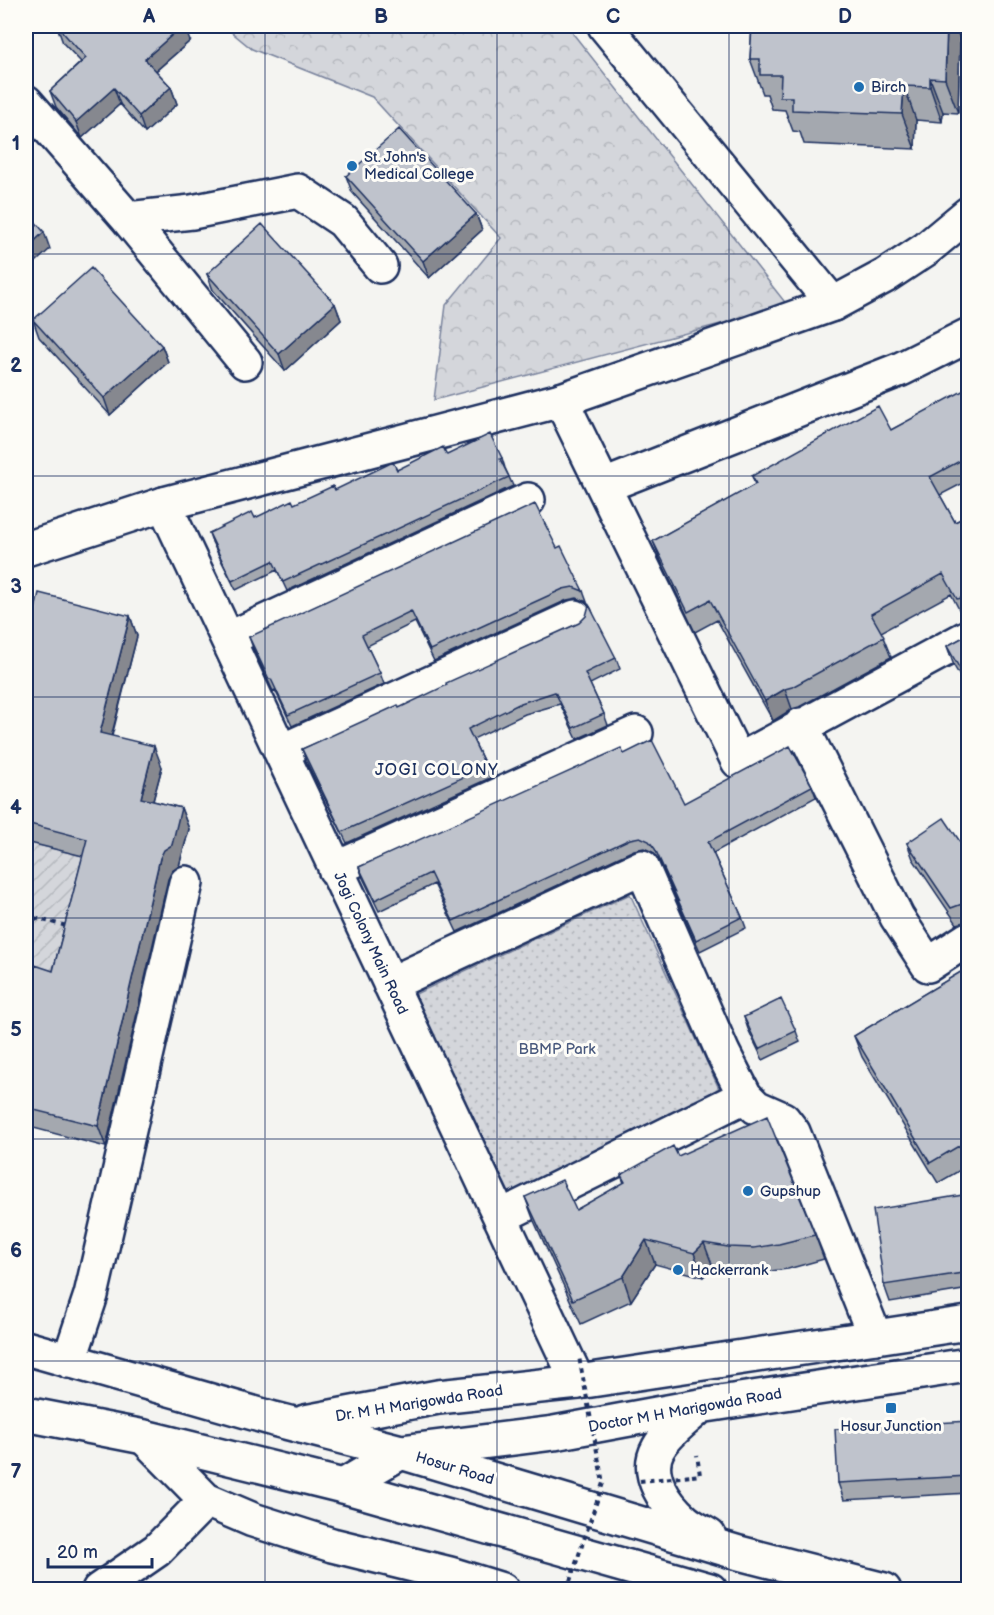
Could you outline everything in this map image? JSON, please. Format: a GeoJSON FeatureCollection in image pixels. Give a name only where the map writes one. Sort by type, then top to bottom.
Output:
{"type":"FeatureCollection","features":[{"type":"Feature","properties":{"kind":"main road"},"geometry":{"type":"LineString","coordinates":[[605,26],[833,304]]}},
{"type":"Feature","properties":{"kind":"main road"},"geometry":{"type":"LineString","coordinates":[[26,102],[128,219],[245,362]]}},
{"type":"Feature","properties":{"kind":"main road"},"geometry":{"type":"LineString","coordinates":[[128,219],[192,213],[298,191],[343,221],[380,266]]}},
{"type":"Feature","properties":{"kind":"main road"},"geometry":{"type":"LineString","coordinates":[[26,549],[164,504],[561,400],[833,304],[885,276],[926,249],[969,214]]}},
{"type":"Feature","properties":{"kind":"main road"},"geometry":{"type":"LineString","coordinates":[[603,486],[901,369],[967,336],[969,339]]}},
{"type":"Feature","properties":{"kind":"main road"},"geometry":{"type":"LineString","coordinates":[[561,400],[738,761],[801,725],[969,637]]}},
{"type":"Feature","properties":{"kind":"main road"},"geometry":{"type":"LineString","coordinates":[[228,639],[528,500]]}},
{"type":"Feature","properties":{"kind":"main road","name":"Jogi Colony Main Road"},"geometry":{"type":"LineString","coordinates":[[164,504],[500,1217],[578,1369]]}},
{"type":"Feature","properties":{"kind":"main road"},"geometry":{"type":"LineString","coordinates":[[282,751],[575,617]]}},
{"type":"Feature","properties":{"kind":"main road"},"geometry":{"type":"LineString","coordinates":[[801,725],[897,917],[928,965],[969,939]]}},
{"type":"Feature","properties":{"kind":"main road"},"geometry":{"type":"LineString","coordinates":[[335,868],[636,733]]}},
{"type":"Feature","properties":{"kind":"main road"},"geometry":{"type":"LineString","coordinates":[[390,984],[642,867],[723,1053],[745,1096],[756,1107],[783,1119],[793,1131],[875,1337]]}},
{"type":"Feature","properties":{"kind":"main road"},"geometry":{"type":"LineString","coordinates":[[69,1361],[91,1295],[186,883]]}},
{"type":"Feature","properties":{"kind":"main road"},"geometry":{"type":"LineString","coordinates":[[500,1217],[745,1096]]}},
{"type":"Feature","properties":{"kind":"main road"},"geometry":{"type":"LineString","coordinates":[[578,1369],[875,1337],[969,1323]]}},
{"type":"Feature","properties":{"kind":"main road","name":"Hosur Road"},"geometry":{"type":"LineString","coordinates":[[26,1348],[274,1419],[297,1423],[401,1452],[739,1554],[884,1590]]}},
{"type":"Feature","properties":{"kind":"main road","name":"Doctor M H Marigowda Road"},"geometry":{"type":"LineString","coordinates":[[401,1452],[554,1433],[700,1406],[969,1365]]}},
{"type":"Feature","properties":{"kind":"main road","name":"Dr. M H Marigowda Road"},"geometry":{"type":"LineString","coordinates":[[297,1423],[578,1369]]}},
{"type":"Feature","properties":{"kind":"main road"},"geometry":{"type":"LineString","coordinates":[[700,1406],[673,1431],[657,1450],[653,1473],[666,1502],[686,1522],[739,1554]]}},
{"type":"Feature","properties":{"kind":"main road"},"geometry":{"type":"LineString","coordinates":[[26,1414],[144,1437],[343,1486],[710,1590]]}},
{"type":"Feature","properties":{"kind":"main road"},"geometry":{"type":"LineString","coordinates":[[144,1437],[206,1500],[254,1520],[332,1545],[497,1589]]}},
{"type":"Feature","properties":{"kind":"main road"},"geometry":{"type":"LineString","coordinates":[[343,1486],[401,1452]]}},
{"type":"Feature","properties":{"kind":"main road"},"geometry":{"type":"LineString","coordinates":[[112,1585],[157,1550],[206,1500]]}},
{"type":"Feature","properties":{"kind":"path"},"geometry":{"type":"LineString","coordinates":[[26,916],[76,928]]}},
{"type":"Feature","properties":{"kind":"path"},"geometry":{"type":"LineString","coordinates":[[567,1590],[603,1484],[578,1369]]}},
{"type":"Feature","properties":{"kind":"path"},"geometry":{"type":"LineString","coordinates":[[640,1480],[700,1475],[696,1448]]}},
{"type":"Feature","properties":{"kind":"green space"},"geometry":{"type":"Polygon","coordinates":[[[224,26],[567,26],[788,306],[434,400],[446,305],[501,238],[372,97],[252,49],[224,26]]]}},
{"type":"Feature","properties":{"kind":"green space"},"geometry":{"type":"Polygon","coordinates":[[[26,842],[95,859],[61,990],[26,1002],[26,842]]]}},
{"type":"Feature","properties":{"kind":"green space","name":"BBMP Park"},"geometry":{"type":"Polygon","coordinates":[[[630,894],[721,1093],[503,1197],[411,996],[630,894]]]}},
{"type":"Feature","properties":{"kind":"building"},"geometry":{"type":"Polygon","coordinates":[[[57,26],[115,26],[118,29],[122,26],[182,26],[145,59],[171,87],[139,116],[114,88],[76,122],[50,91],[86,58],[57,26]]]}},
{"type":"Feature","properties":{"kind":"building","name":"Birch"},"geometry":{"type":"Polygon","coordinates":[[[752,26],[947,26],[945,79],[930,78],[930,87],[904,86],[902,114],[792,110],[792,97],[780,97],[781,75],[760,75],[760,59],[750,59],[752,26]]]}},
{"type":"Feature","properties":{"kind":"building"},"geometry":{"type":"Polygon","coordinates":[[[399,129],[476,214],[423,261],[346,176],[399,129]]]}},
{"type":"Feature","properties":{"kind":"building"},"geometry":{"type":"Polygon","coordinates":[[[26,211],[44,232],[26,249],[26,211]]]}},
{"type":"Feature","properties":{"kind":"building"},"geometry":{"type":"Polygon","coordinates":[[[262,224],[335,304],[279,354],[207,274],[262,224]]]}},
{"type":"Feature","properties":{"kind":"building"},"geometry":{"type":"Polygon","coordinates":[[[91,268],[162,346],[104,398],[33,320],[91,268]]]}},
{"type":"Feature","properties":{"kind":"building"},"geometry":{"type":"Polygon","coordinates":[[[968,388],[969,456],[930,477],[955,522],[969,515],[969,600],[957,599],[943,574],[871,614],[884,637],[765,701],[710,600],[688,612],[653,541],[756,484],[752,476],[878,406],[891,430],[968,388]]]}},
{"type":"Feature","properties":{"kind":"building"},"geometry":{"type":"Polygon","coordinates":[[[490,434],[509,477],[283,582],[273,561],[232,581],[209,533],[252,512],[255,518],[292,500],[294,504],[333,486],[335,490],[393,462],[397,470],[443,447],[447,455],[490,434]]]}},
{"type":"Feature","properties":{"kind":"building"},"geometry":{"type":"Polygon","coordinates":[[[535,504],[557,548],[561,546],[583,591],[573,587],[563,589],[430,650],[411,611],[362,635],[380,673],[288,715],[249,637],[535,504]]]}},
{"type":"Feature","properties":{"kind":"building"},"geometry":{"type":"Polygon","coordinates":[[[39,593],[130,616],[100,733],[154,746],[141,798],[181,808],[172,845],[164,850],[160,858],[98,1126],[26,1108],[26,983],[31,985],[35,965],[53,971],[87,839],[26,823],[26,646],[39,593]]]}},
{"type":"Feature","properties":{"kind":"building"},"geometry":{"type":"Polygon","coordinates":[[[589,605],[616,658],[585,673],[604,714],[573,728],[555,692],[521,703],[468,729],[486,767],[342,832],[302,749],[398,705],[399,708],[447,685],[446,683],[579,623],[586,616],[589,605]]]}},
{"type":"Feature","properties":{"kind":"building"},"geometry":{"type":"Polygon","coordinates":[[[969,634],[969,685],[947,646],[969,634]]]}},
{"type":"Feature","properties":{"kind":"building"},"geometry":{"type":"Polygon","coordinates":[[[652,740],[684,803],[790,746],[812,786],[708,842],[742,917],[696,940],[655,849],[649,841],[640,837],[630,839],[453,921],[430,873],[375,900],[359,867],[621,748],[624,754],[652,740]]]}},
{"type":"Feature","properties":{"kind":"building"},"geometry":{"type":"Polygon","coordinates":[[[944,818],[969,855],[969,906],[962,904],[951,908],[907,843],[944,818]]]}},
{"type":"Feature","properties":{"kind":"building"},"geometry":{"type":"Polygon","coordinates":[[[969,967],[969,1140],[930,1163],[854,1036],[969,967]]]}},
{"type":"Feature","properties":{"kind":"building"},"geometry":{"type":"Polygon","coordinates":[[[781,999],[796,1031],[759,1049],[744,1017],[781,999]]]}},
{"type":"Feature","properties":{"kind":"building"},"geometry":{"type":"Polygon","coordinates":[[[767,1116],[815,1235],[754,1248],[704,1243],[694,1253],[646,1240],[623,1277],[573,1300],[525,1197],[562,1180],[576,1210],[625,1182],[621,1175],[673,1146],[678,1156],[767,1116]]]}},
{"type":"Feature","properties":{"kind":"building"},"geometry":{"type":"Polygon","coordinates":[[[969,1194],[969,1272],[884,1285],[873,1210],[969,1194]]]}},
{"type":"Feature","properties":{"kind":"building"},"geometry":{"type":"Polygon","coordinates":[[[969,1421],[969,1476],[838,1483],[835,1429],[969,1421]]]}},
{"type":"Feature","properties":{"kind":"place","name":"Birch"},"geometry":{"type":"Point","coordinates":[859,87]}},
{"type":"Feature","properties":{"kind":"place","name":"St. John's Medical College"},"geometry":{"type":"Point","coordinates":[352,166]}},
{"type":"Feature","properties":{"kind":"place","name":"Gupshup"},"geometry":{"type":"Point","coordinates":[748,1191]}},
{"type":"Feature","properties":{"kind":"place","name":"Hackerrank"},"geometry":{"type":"Point","coordinates":[678,1270]}},
{"type":"Feature","properties":{"kind":"place","name":"Hosur Junction"},"geometry":{"type":"Point","coordinates":[891,1408]}},
{"type":"Feature","properties":{"kind":"district","name":"JOGI COLONY"},"geometry":{"type":"Point","coordinates":[437,769]}}]}
